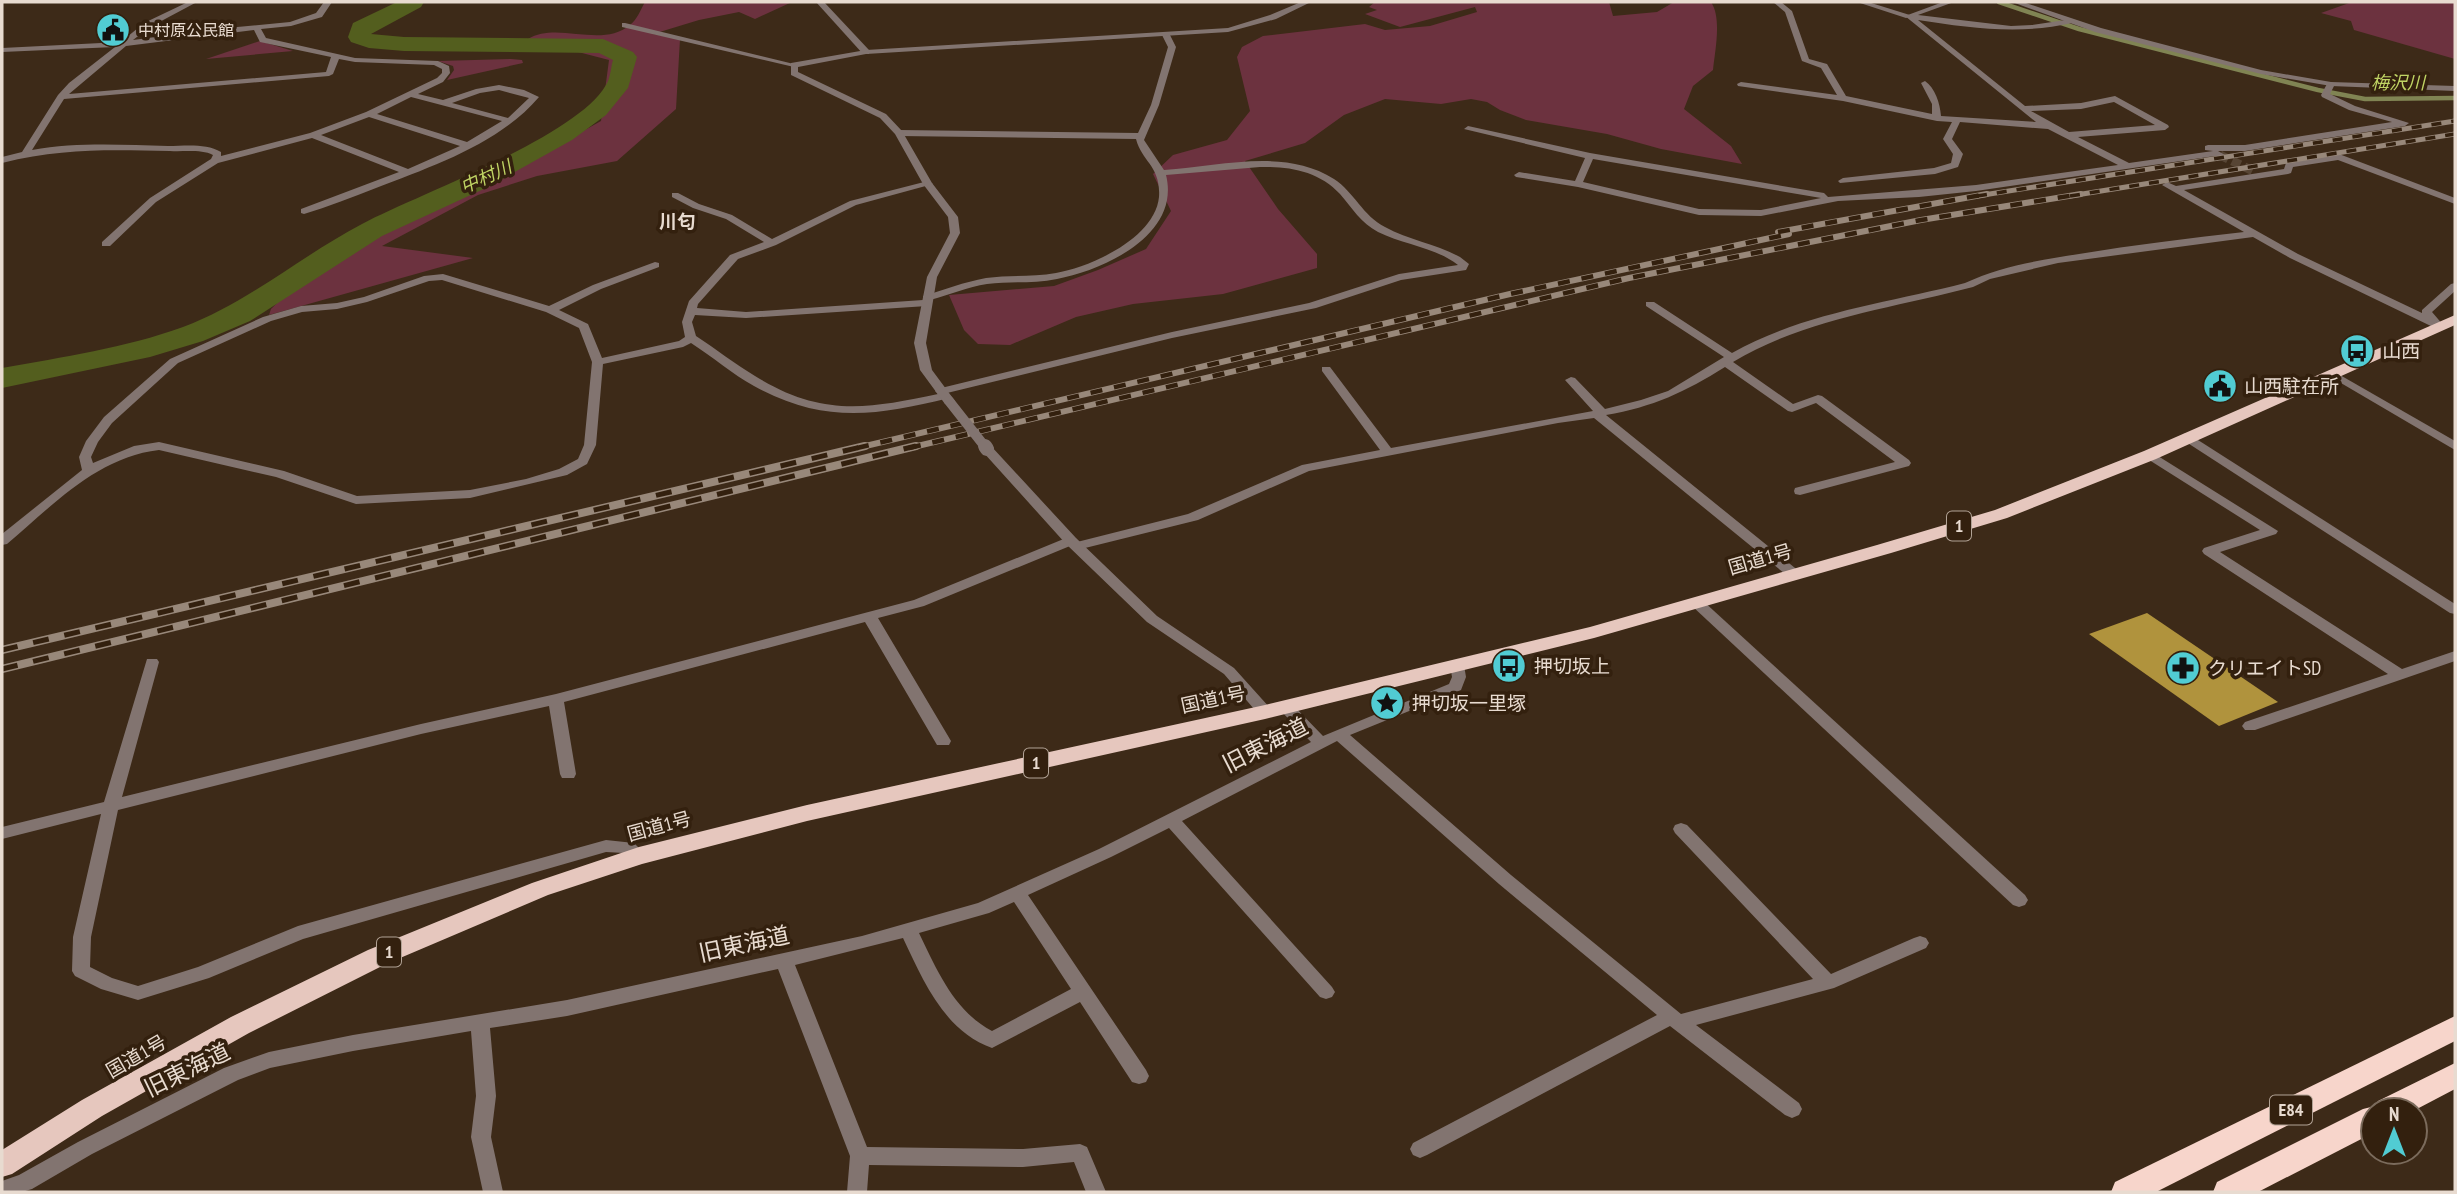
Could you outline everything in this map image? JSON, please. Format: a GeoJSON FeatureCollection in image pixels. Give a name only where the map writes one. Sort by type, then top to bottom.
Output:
{"type":"FeatureCollection","features":[{"type":"Feature","properties":{"kind":"highway","name":"国道1号"},"geometry":{"type":"LineString","coordinates":[[2,1165],[92,1108],[240,1025],[377,957],[540,889],[639,856],[807,813],[1276,710],[1697,603],[1795,575],[2000,514],[2150,454],[2447,323]]}},
{"type":"Feature","properties":{"kind":"highway","name":"E84"},"geometry":{"type":"LineString","coordinates":[[2126,1192],[2455,1028]]}},
{"type":"Feature","properties":{"kind":"highway"},"geometry":{"type":"LineString","coordinates":[[2415,1096],[2455,1075]]}},
{"type":"Feature","properties":{"kind":"highway","name":"E84"},"geometry":{"type":"LineString","coordinates":[[2228,1192],[2359,1125]]}},
{"type":"Feature","properties":{"kind":"street"},"geometry":{"type":"LineString","coordinates":[[26,152],[61,97],[147,25],[193,2]]}},
{"type":"Feature","properties":{"kind":"street"},"geometry":{"type":"LineString","coordinates":[[2,50],[123,44],[299,23],[319,15],[328,2]]}},
{"type":"Feature","properties":{"kind":"street"},"geometry":{"type":"LineString","coordinates":[[820,2],[866,52]]}},
{"type":"Feature","properties":{"kind":"street"},"geometry":{"type":"LineString","coordinates":[[625,25],[697,39],[721,48],[794,65],[866,52],[1228,30],[1253,24],[1307,2]]}},
{"type":"Feature","properties":{"kind":"street"},"geometry":{"type":"LineString","coordinates":[[1776,2],[1788,11],[1806,61],[1824,66],[1843,98]]}},
{"type":"Feature","properties":{"kind":"street"},"geometry":{"type":"LineString","coordinates":[[1861,2],[1909,16],[2006,27],[2065,23]]}},
{"type":"Feature","properties":{"kind":"street"},"geometry":{"type":"LineString","coordinates":[[1909,16],[1950,2]]}},
{"type":"Feature","properties":{"kind":"street"},"geometry":{"type":"LineString","coordinates":[[2016,2],[2065,23],[2329,89],[2455,89]]}},
{"type":"Feature","properties":{"kind":"street"},"geometry":{"type":"LineString","coordinates":[[1909,16],[2022,109],[2049,126],[2128,166]]}},
{"type":"Feature","properties":{"kind":"street"},"geometry":{"type":"LineString","coordinates":[[106,244],[153,200],[215,161],[313,135],[369,114],[440,80],[446,73],[446,68],[435,63],[376,62],[263,40],[257,28]]}},
{"type":"Feature","properties":{"kind":"street"},"geometry":{"type":"LineString","coordinates":[[691,311],[746,315],[927,301],[988,281],[1058,276],[1084,269],[1139,239],[1157,221],[1164,184],[1155,159],[1143,147],[1140,136],[1155,105],[1172,47],[1166,35]]}},
{"type":"Feature","properties":{"kind":"street"},"geometry":{"type":"LineString","coordinates":[[61,97],[329,74],[336,56]]}},
{"type":"Feature","properties":{"kind":"street"},"geometry":{"type":"LineString","coordinates":[[794,65],[794,73],[883,116],[899,133],[928,184],[953,217],[955,233],[932,276],[920,343],[926,370],[945,396],[987,449],[1074,544],[1152,619],[1229,671],[1322,744]]}},
{"type":"Feature","properties":{"kind":"street"},"geometry":{"type":"LineString","coordinates":[[1925,83],[1936,104],[1937,118]]}},
{"type":"Feature","properties":{"kind":"street"},"geometry":{"type":"LineString","coordinates":[[1741,84],[1843,98],[1937,118],[2049,126]]}},
{"type":"Feature","properties":{"kind":"street"},"geometry":{"type":"LineString","coordinates":[[304,211],[407,172],[467,145],[511,121],[527,109],[535,97],[519,91],[484,86],[444,103]]}},
{"type":"Feature","properties":{"kind":"street"},"geometry":{"type":"LineString","coordinates":[[2175,153],[2220,146],[2245,148],[2405,123],[2352,108],[2329,89]]}},
{"type":"Feature","properties":{"kind":"street"},"geometry":{"type":"LineString","coordinates":[[410,94],[511,121]]}},
{"type":"Feature","properties":{"kind":"street"},"geometry":{"type":"LineString","coordinates":[[2022,109],[2081,106],[2115,99],[2165,127],[2069,135]]}},
{"type":"Feature","properties":{"kind":"street"},"geometry":{"type":"LineString","coordinates":[[369,114],[467,145]]}},
{"type":"Feature","properties":{"kind":"street"},"geometry":{"type":"LineString","coordinates":[[1843,181],[1935,171],[1955,165],[1958,154],[1947,139],[1957,120]]}},
{"type":"Feature","properties":{"kind":"street"},"geometry":{"type":"LineString","coordinates":[[1468,129],[1590,156],[1838,198]]}},
{"type":"Feature","properties":{"kind":"street"},"geometry":{"type":"LineString","coordinates":[[899,133],[1140,136]]}},
{"type":"Feature","properties":{"kind":"street"},"geometry":{"type":"LineString","coordinates":[[313,135],[407,172]]}},
{"type":"Feature","properties":{"kind":"street"},"geometry":{"type":"LineString","coordinates":[[2,160],[26,152],[192,149],[211,150],[218,155],[215,161]]}},
{"type":"Feature","properties":{"kind":"street"},"geometry":{"type":"LineString","coordinates":[[1519,175],[1578,184],[1699,212],[1761,213],[1838,198],[1942,192],[2216,153],[2220,155]]}},
{"type":"Feature","properties":{"kind":"street"},"geometry":{"type":"LineString","coordinates":[[1578,184],[1590,156]]}},
{"type":"Feature","properties":{"kind":"street"},"geometry":{"type":"LineString","coordinates":[[2170,187],[2288,171],[2289,165],[2339,157],[2455,201]]}},
{"type":"Feature","properties":{"kind":"street"},"geometry":{"type":"LineString","coordinates":[[928,184],[853,203],[772,243],[734,257],[693,303],[687,322],[691,338],[757,382],[827,411],[852,412],[945,396],[1172,335],[1312,306],[1399,277],[1462,268],[1464,264],[1458,258],[1410,243],[1380,229],[1359,215],[1348,198],[1330,181],[1283,162],[1161,173]]}},
{"type":"Feature","properties":{"kind":"street"},"geometry":{"type":"LineString","coordinates":[[2170,187],[2253,171]]}},
{"type":"Feature","properties":{"kind":"street"},"geometry":{"type":"LineString","coordinates":[[2170,187],[2338,279],[2447,323]]}},
{"type":"Feature","properties":{"kind":"street"},"geometry":{"type":"LineString","coordinates":[[675,195],[695,206],[729,218],[772,243]]}},
{"type":"Feature","properties":{"kind":"street"},"geometry":{"type":"LineString","coordinates":[[2,833],[421,729],[556,699],[919,603],[1003,566],[1074,544],[1193,517],[1306,468],[1558,419],[1600,414],[1671,394],[1727,359],[1768,339],[1829,320],[1969,285],[1975,280],[2019,268],[2174,243],[2254,234]]}},
{"type":"Feature","properties":{"kind":"street"},"geometry":{"type":"LineString","coordinates":[[550,310],[597,287],[655,265]]}},
{"type":"Feature","properties":{"kind":"street"},"geometry":{"type":"LineString","coordinates":[[2,541],[107,458],[140,446],[159,446],[280,474],[356,500],[470,494],[564,471],[583,461],[590,445],[598,362],[584,326],[550,310],[443,277],[428,278],[367,299],[337,306],[301,309],[267,318],[174,361],[108,420],[92,441],[85,457],[89,472]]}},
{"type":"Feature","properties":{"kind":"street"},"geometry":{"type":"LineString","coordinates":[[2447,323],[2426,312],[2455,286]]}},
{"type":"Feature","properties":{"kind":"street"},"geometry":{"type":"LineString","coordinates":[[1650,304],[1792,408],[1818,399],[1905,463],[1800,491]]}},
{"type":"Feature","properties":{"kind":"street"},"geometry":{"type":"LineString","coordinates":[[598,362],[683,344],[691,338]]}},
{"type":"Feature","properties":{"kind":"street"},"geometry":{"type":"LineString","coordinates":[[1326,369],[1388,452]]}},
{"type":"Feature","properties":{"kind":"street"},"geometry":{"type":"LineString","coordinates":[[2333,374],[2455,446]]}},
{"type":"Feature","properties":{"kind":"street"},"geometry":{"type":"LineString","coordinates":[[1571,380],[1600,414],[1795,575]]}},
{"type":"Feature","properties":{"kind":"street"},"geometry":{"type":"LineString","coordinates":[[2187,437],[2455,610]]}},
{"type":"Feature","properties":{"kind":"street"},"geometry":{"type":"LineString","coordinates":[[2150,454],[2271,531],[2209,551],[2401,675]]}},
{"type":"Feature","properties":{"kind":"street"},"geometry":{"type":"LineString","coordinates":[[1697,603],[2018,900]]}},
{"type":"Feature","properties":{"kind":"street"},"geometry":{"type":"LineString","coordinates":[[869,616],[943,741]]}},
{"type":"Feature","properties":{"kind":"street"},"geometry":{"type":"LineString","coordinates":[[2249,726],[2455,656]]}},
{"type":"Feature","properties":{"kind":"street"},"geometry":{"type":"LineString","coordinates":[[152,662],[111,806],[82,937],[80,971],[107,984],[138,993],[202,973],[298,933],[606,846],[628,847],[639,856]]}},
{"type":"Feature","properties":{"kind":"street","name":"旧東海道"},"geometry":{"type":"LineString","coordinates":[[2,1190],[25,1182],[85,1148],[231,1074],[269,1060],[567,1008],[909,930],[983,908],[1171,819],[1339,734],[1456,687],[1460,677],[1457,665]]}},
{"type":"Feature","properties":{"kind":"street"},"geometry":{"type":"LineString","coordinates":[[556,699],[568,774]]}},
{"type":"Feature","properties":{"kind":"street"},"geometry":{"type":"LineString","coordinates":[[1339,734],[1443,829],[1674,1019],[1792,1109]]}},
{"type":"Feature","properties":{"kind":"street"},"geometry":{"type":"LineString","coordinates":[[1171,819],[1326,992]]}},
{"type":"Feature","properties":{"kind":"street"},"geometry":{"type":"LineString","coordinates":[[1681,829],[1828,983]]}},
{"type":"Feature","properties":{"kind":"street"},"geometry":{"type":"LineString","coordinates":[[1017,893],[1139,1076]]}},
{"type":"Feature","properties":{"kind":"street"},"geometry":{"type":"LineString","coordinates":[[909,930],[937,987],[975,1033],[992,1040],[1083,992]]}},
{"type":"Feature","properties":{"kind":"street"},"geometry":{"type":"LineString","coordinates":[[1420,1149],[1674,1019],[1828,983],[1920,943]]}},
{"type":"Feature","properties":{"kind":"street"},"geometry":{"type":"LineString","coordinates":[[784,960],[860,1156],[857,1192]]}},
{"type":"Feature","properties":{"kind":"street"},"geometry":{"type":"LineString","coordinates":[[480,1022],[486,1096],[481,1137],[493,1192]]}},
{"type":"Feature","properties":{"kind":"street"},"geometry":{"type":"LineString","coordinates":[[860,1156],[1023,1158],[1080,1153],[1096,1192]]}},
{"type":"Feature","properties":{"kind":"shaded area"},"geometry":{"type":"Polygon","coordinates":[[[645,2],[792,2],[755,19],[739,12],[699,20],[653,34],[680,39],[676,109],[617,161],[537,176],[478,195],[382,246],[473,258],[269,315],[271,309],[346,235],[522,165],[601,121],[609,60],[528,39],[553,33],[606,35],[619,32],[632,23],[645,2]]]}},
{"type":"Feature","properties":{"kind":"shaded area"},"geometry":{"type":"Polygon","coordinates":[[[1375,2],[1609,2],[1613,16],[1657,12],[1674,2],[1711,2],[1717,26],[1713,70],[1693,86],[1684,109],[1731,146],[1742,164],[1661,149],[1607,134],[1526,120],[1487,102],[1471,99],[1441,104],[1385,99],[1344,115],[1305,143],[1245,161],[1278,209],[1317,254],[1317,268],[1223,294],[1133,304],[1076,317],[1010,345],[978,344],[964,330],[949,295],[1054,286],[1146,249],[1171,211],[1153,174],[1173,155],[1227,140],[1250,111],[1237,57],[1242,47],[1263,36],[1365,24],[1385,30],[1430,26],[1477,12],[1475,7],[1400,27],[1365,14],[1377,10],[1369,7],[1375,2]]]}},
{"type":"Feature","properties":{"kind":"shaded area"},"geometry":{"type":"Polygon","coordinates":[[[2352,2],[2455,2],[2455,59],[2354,30],[2351,21],[2321,13],[2352,2]]]}},
{"type":"Feature","properties":{"kind":"shaded area"},"geometry":{"type":"Polygon","coordinates":[[[260,41],[293,51],[206,59],[260,41]]]}},
{"type":"Feature","properties":{"kind":"shaded area"},"geometry":{"type":"Polygon","coordinates":[[[522,60],[523,63],[447,80],[454,70],[453,66],[438,61],[522,60]]]}},
{"type":"Feature","properties":{"kind":"building","name":"クリエイトSD"},"geometry":{"type":"Polygon","coordinates":[[[2147,613],[2278,702],[2219,726],[2089,634],[2147,613]]]}},
{"type":"Feature","properties":{"kind":"waterway","name":"中村川"},"geometry":{"type":"LineString","coordinates":[[2,378],[84,363],[166,343],[239,314],[278,292],[372,230],[478,181],[563,135],[597,109],[619,83],[625,57],[603,46],[404,44],[369,41],[359,37],[361,28],[413,2]]}},
{"type":"Feature","properties":{"kind":"waterway","name":"梅沢川"},"geometry":{"type":"LineString","coordinates":[[1999,2],[2079,29],[2318,90],[2365,99],[2455,98]]}},
{"type":"Feature","properties":{"kind":"tunnel"},"geometry":{"type":"LineString","coordinates":[[2220,155],[2253,171]]}},
{"type":"Feature","properties":{"kind":"railway"},"geometry":{"type":"LineString","coordinates":[[1977,196],[2455,121]]}},
{"type":"Feature","properties":{"kind":"railway"},"geometry":{"type":"LineString","coordinates":[[2070,196],[2455,134]]}},
{"type":"Feature","properties":{"kind":"railway"},"geometry":{"type":"LineString","coordinates":[[1778,232],[1987,194]]}},
{"type":"Feature","properties":{"kind":"railway"},"geometry":{"type":"LineString","coordinates":[[909,448],[1629,278],[1921,220],[2081,194]]}},
{"type":"Feature","properties":{"kind":"railway"},"geometry":{"type":"LineString","coordinates":[[857,448],[1510,294],[1789,234]]}},
{"type":"Feature","properties":{"kind":"railway"},"geometry":{"type":"LineString","coordinates":[[2,650],[865,446]]}},
{"type":"Feature","properties":{"kind":"railway"},"geometry":{"type":"LineString","coordinates":[[2,669],[916,446]]}},
{"type":"Feature","properties":{"kind":"place","name":"中村原公民館"},"geometry":{"type":"Point","coordinates":[113,30]}},
{"type":"Feature","properties":{"kind":"place","name":"山西"},"geometry":{"type":"Point","coordinates":[2357,351]}},
{"type":"Feature","properties":{"kind":"place","name":"山西駐在所"},"geometry":{"type":"Point","coordinates":[2220,386]}},
{"type":"Feature","properties":{"kind":"place","name":"押切坂上"},"geometry":{"type":"Point","coordinates":[1509,666]}},
{"type":"Feature","properties":{"kind":"place","name":"クリエイトSD"},"geometry":{"type":"Point","coordinates":[2183,668]}},
{"type":"Feature","properties":{"kind":"place","name":"押切坂一里塚"},"geometry":{"type":"Point","coordinates":[1387,703]}},
{"type":"Feature","properties":{"kind":"district","name":"川匂"},"geometry":{"type":"Point","coordinates":[677,222]}}]}
